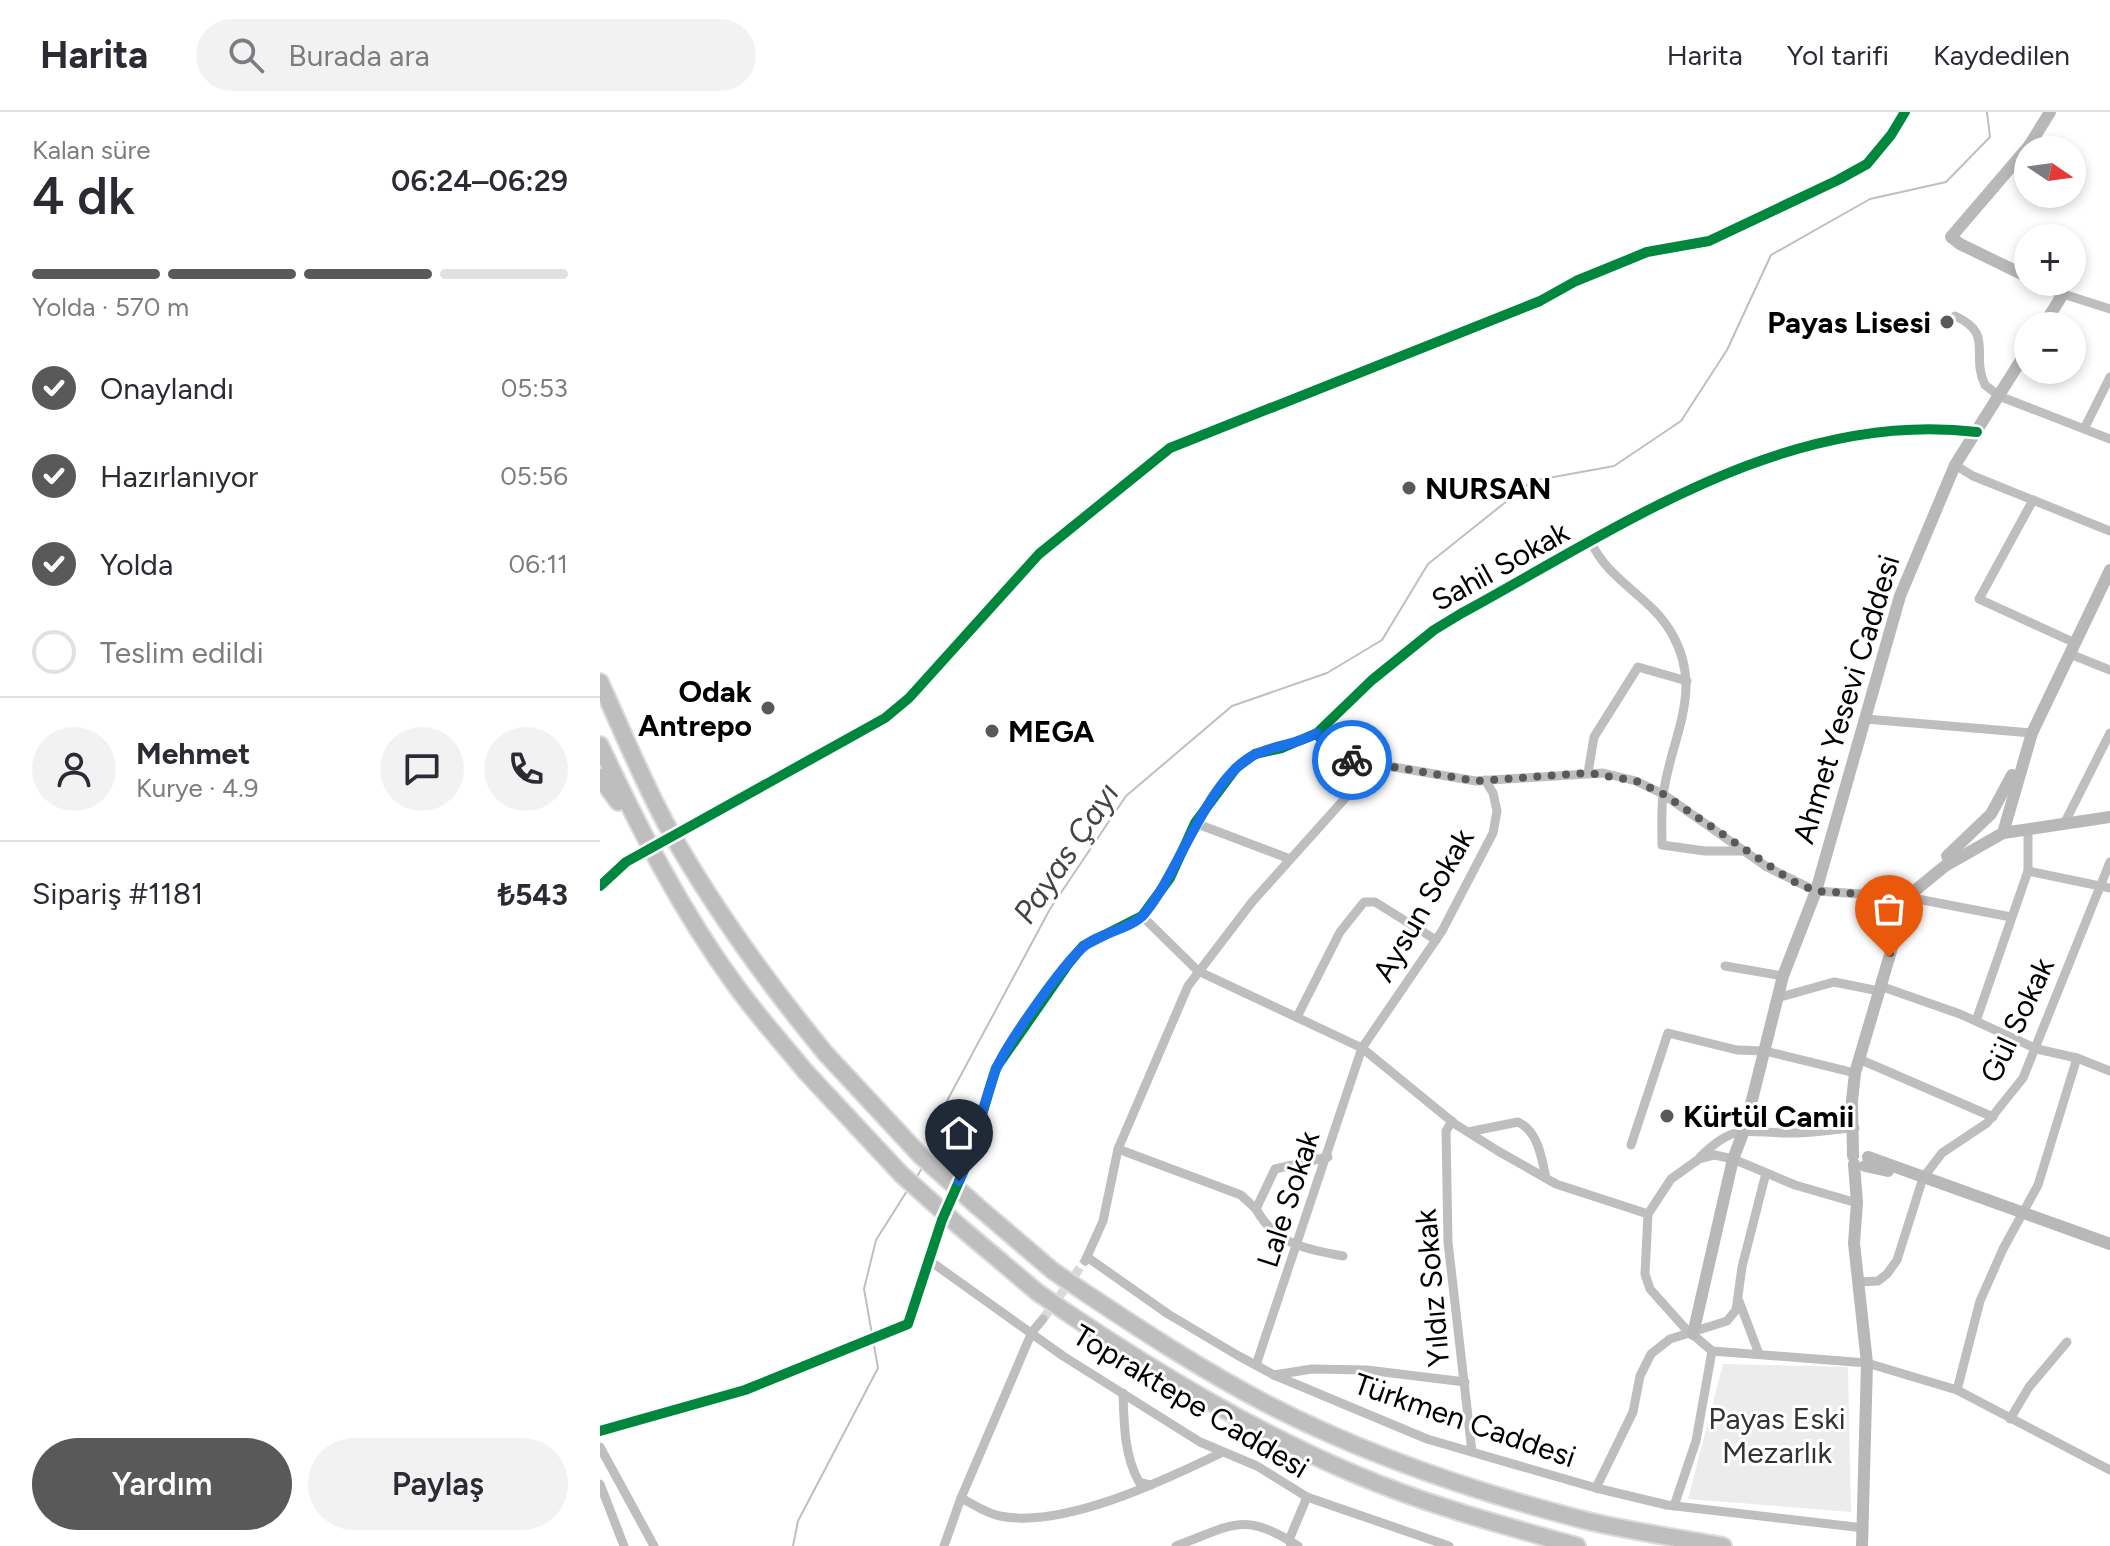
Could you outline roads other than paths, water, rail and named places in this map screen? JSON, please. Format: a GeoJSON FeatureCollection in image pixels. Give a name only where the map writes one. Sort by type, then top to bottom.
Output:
{"type":"FeatureCollection","features":[{"type":"Feature","properties":{"kind":"highway"},"geometry":{"type":"LineString","coordinates":[[600,682],[664,821],[757,969],[826,1054],[920,1155],[1053,1271],[1167,1347],[1229,1383],[1364,1449],[1464,1486],[1583,1520],[1723,1546]]}},
{"type":"Feature","properties":{"kind":"highway"},"geometry":{"type":"LineString","coordinates":[[600,745],[641,834],[699,929]]}},
{"type":"Feature","properties":{"kind":"highway"},"geometry":{"type":"LineString","coordinates":[[600,777],[735,985],[805,1071],[901,1174],[1037,1292],[1153,1370],[1255,1427],[1353,1473],[1456,1511],[1577,1546]]}},
{"type":"Feature","properties":{"kind":"street"},"geometry":{"type":"LineString","coordinates":[[600,886],[626,862],[885,718],[909,698],[1039,554],[1170,448],[1540,301],[1576,281],[1647,252],[1709,241],[1867,164],[1905,112]]}},
{"type":"Feature","properties":{"kind":"street"},"geometry":{"type":"LineString","coordinates":[[2014,270],[1951,237],[2029,146],[2050,112]]}},
{"type":"Feature","properties":{"kind":"street"},"geometry":{"type":"LineString","coordinates":[[2069,296],[2110,309]]}},
{"type":"Feature","properties":{"kind":"street"},"geometry":{"type":"LineString","coordinates":[[1955,316],[1975,327],[1982,381],[1999,396],[2110,439]]}},
{"type":"Feature","properties":{"kind":"street","name":"Ahmet Yesevi Caddesi"},"geometry":{"type":"LineString","coordinates":[[1693,1334],[1733,1159],[1745,1128],[1783,976],[1816,891],[1900,596],[1955,465],[2014,372]]}},
{"type":"Feature","properties":{"kind":"street"},"geometry":{"type":"LineString","coordinates":[[2085,427],[2110,377]]}},
{"type":"Feature","properties":{"kind":"street","name":"Sahil Sokak"},"geometry":{"type":"LineString","coordinates":[[600,1431],[745,1390],[846,1346],[908,1324],[942,1220],[968,1161],[996,1068],[1045,994],[1083,946],[1142,916],[1170,878],[1195,823],[1236,768],[1255,754],[1282,748],[1317,733],[1372,680],[1434,630],[1695,486],[1752,462],[1818,444],[1915,428],[1977,432]]}},
{"type":"Feature","properties":{"kind":"street"},"geometry":{"type":"LineString","coordinates":[[1955,465],[1973,476],[2110,531]]}},
{"type":"Feature","properties":{"kind":"street"},"geometry":{"type":"LineString","coordinates":[[2033,500],[1979,599],[2110,670]]}},
{"type":"Feature","properties":{"kind":"street"},"geometry":{"type":"LineString","coordinates":[[1591,542],[1608,572],[1635,591],[1672,633],[1687,681],[1681,731],[1663,794],[1662,845],[1705,851],[1745,851]]}},
{"type":"Feature","properties":{"kind":"street"},"geometry":{"type":"LineString","coordinates":[[1999,835],[1982,832],[1987,818],[2032,733],[2110,570]]}},
{"type":"Feature","properties":{"kind":"street"},"geometry":{"type":"LineString","coordinates":[[1588,773],[1594,737],[1638,667],[1687,681]]}},
{"type":"Feature","properties":{"kind":"street"},"geometry":{"type":"LineString","coordinates":[[1866,719],[2032,733]]}},
{"type":"Feature","properties":{"kind":"street"},"geometry":{"type":"LineString","coordinates":[[1317,733],[1330,753],[1374,766],[1485,780],[1588,773],[1636,781],[1663,794],[1792,881],[1816,891],[1907,897],[2011,917]]}},
{"type":"Feature","properties":{"kind":"street"},"geometry":{"type":"LineString","coordinates":[[1999,835],[2032,733]]}},
{"type":"Feature","properties":{"kind":"street"},"geometry":{"type":"LineString","coordinates":[[2062,823],[2110,733]]}},
{"type":"Feature","properties":{"kind":"street"},"geometry":{"type":"LineString","coordinates":[[1343,1256],[1297,1247],[1265,1224],[1256,1209],[1241,1195],[1118,1149],[1154,1073],[1178,1007],[1198,971],[1290,859],[1374,766]]}},
{"type":"Feature","properties":{"kind":"street","name":"Aysun Sokak"},"geometry":{"type":"LineString","coordinates":[[1362,1048],[1436,940],[1498,821],[1493,793],[1485,780]]}},
{"type":"Feature","properties":{"kind":"street"},"geometry":{"type":"LineString","coordinates":[[1862,1546],[1867,1363],[1854,1243],[1861,1160],[1852,1101],[1857,1066],[1907,897],[1987,818],[2007,817],[2020,823],[2062,823]]}},
{"type":"Feature","properties":{"kind":"street"},"geometry":{"type":"LineString","coordinates":[[1907,897],[1945,866],[1999,835],[2110,817]]}},
{"type":"Feature","properties":{"kind":"street"},"geometry":{"type":"LineString","coordinates":[[1195,823],[1290,859]]}},
{"type":"Feature","properties":{"kind":"street"},"geometry":{"type":"LineString","coordinates":[[1976,1021],[2028,871],[2028,829]]}},
{"type":"Feature","properties":{"kind":"street","name":"Gül Sokak"},"geometry":{"type":"LineString","coordinates":[[1859,1282],[1878,1281],[1897,1260],[1923,1178],[1942,1153],[1993,1117],[2023,1078],[2105,886],[2110,862]]}},
{"type":"Feature","properties":{"kind":"street"},"geometry":{"type":"LineString","coordinates":[[2028,871],[2105,886]]}},
{"type":"Feature","properties":{"kind":"street"},"geometry":{"type":"LineString","coordinates":[[1298,1015],[1340,932],[1364,902],[1375,902],[1436,940]]}},
{"type":"Feature","properties":{"kind":"street"},"geometry":{"type":"LineString","coordinates":[[1142,916],[1198,971],[1298,1015],[1362,1048],[1452,1121],[1546,1178],[1591,1197],[1648,1214]]}},
{"type":"Feature","properties":{"kind":"street"},"geometry":{"type":"LineString","coordinates":[[1725,966],[1783,976]]}},
{"type":"Feature","properties":{"kind":"street"},"geometry":{"type":"LineString","coordinates":[[1777,998],[1834,982],[1880,988],[1976,1021],[2037,1049],[2077,1058],[2110,1071]]}},
{"type":"Feature","properties":{"kind":"street"},"geometry":{"type":"LineString","coordinates":[[1631,1145],[1668,1033],[1737,1050],[1765,1051],[1857,1066],[1993,1117]]}},
{"type":"Feature","properties":{"kind":"street","name":"Lale Sokak"},"geometry":{"type":"LineString","coordinates":[[1256,1365],[1362,1048]]}},
{"type":"Feature","properties":{"kind":"street"},"geometry":{"type":"LineString","coordinates":[[1957,1390],[1980,1301],[2050,1153],[2077,1058]]}},
{"type":"Feature","properties":{"kind":"street","name":"Yıldız Sokak"},"geometry":{"type":"LineString","coordinates":[[1452,1121],[1446,1131],[1448,1242],[1472,1452]]}},
{"type":"Feature","properties":{"kind":"street"},"geometry":{"type":"LineString","coordinates":[[1468,1132],[1518,1122],[1526,1125],[1534,1138],[1546,1178]]}},
{"type":"Feature","properties":{"kind":"street"},"geometry":{"type":"LineString","coordinates":[[1855,1128],[1786,1133],[1745,1128],[1719,1139],[1699,1159],[1671,1179],[1648,1214],[1645,1274],[1650,1289],[1712,1351],[1867,1363],[1957,1390],[2110,1469]]}},
{"type":"Feature","properties":{"kind":"street","name":"Türkmen Caddesi"},"geometry":{"type":"LineString","coordinates":[[1118,1149],[1103,1221],[1086,1259],[1168,1314],[1274,1375],[1427,1439],[1596,1488],[1674,1506],[1864,1528]]}},
{"type":"Feature","properties":{"kind":"street"},"geometry":{"type":"LineString","coordinates":[[1699,1159],[1715,1155],[1733,1159],[1857,1203]]}},
{"type":"Feature","properties":{"kind":"street"},"geometry":{"type":"LineString","coordinates":[[1256,1209],[1275,1169],[1328,1157]]}},
{"type":"Feature","properties":{"kind":"street"},"geometry":{"type":"LineString","coordinates":[[1861,1160],[1923,1178],[2110,1244]]}},
{"type":"Feature","properties":{"kind":"street"},"geometry":{"type":"LineString","coordinates":[[1596,1488],[1633,1412],[1640,1376],[1651,1354],[1670,1339],[1693,1334],[1731,1318],[1739,1300],[1742,1267],[1766,1173]]}},
{"type":"Feature","properties":{"kind":"street","name":"Topraktepe Caddesi"},"geometry":{"type":"LineString","coordinates":[[930,1261],[981,1301],[1123,1393],[1221,1453],[1257,1466],[1307,1497],[1290,1543]]}},
{"type":"Feature","properties":{"kind":"street"},"geometry":{"type":"LineString","coordinates":[[1739,1300],[1759,1354]]}},
{"type":"Feature","properties":{"kind":"street"},"geometry":{"type":"LineString","coordinates":[[944,1546],[961,1498],[1032,1332],[1043,1319]]}},
{"type":"Feature","properties":{"kind":"street"},"geometry":{"type":"LineString","coordinates":[[2010,1419],[2029,1387],[2067,1342]]}},
{"type":"Feature","properties":{"kind":"street"},"geometry":{"type":"LineString","coordinates":[[1674,1506],[1696,1441],[1712,1351]]}},
{"type":"Feature","properties":{"kind":"street"},"geometry":{"type":"LineString","coordinates":[[1274,1375],[1312,1369],[1367,1370],[1465,1382]]}},
{"type":"Feature","properties":{"kind":"street"},"geometry":{"type":"LineString","coordinates":[[1123,1393],[1130,1458],[1139,1482],[1146,1487]]}},
{"type":"Feature","properties":{"kind":"street"},"geometry":{"type":"LineString","coordinates":[[600,1447],[654,1546]]}},
{"type":"Feature","properties":{"kind":"street"},"geometry":{"type":"LineString","coordinates":[[961,1498],[998,1516],[1041,1520],[1146,1487],[1221,1453]]}},
{"type":"Feature","properties":{"kind":"street"},"geometry":{"type":"LineString","coordinates":[[600,1484],[624,1546]]}},
{"type":"Feature","properties":{"kind":"street"},"geometry":{"type":"LineString","coordinates":[[1307,1497],[1449,1546]]}},
{"type":"Feature","properties":{"kind":"street"},"geometry":{"type":"LineString","coordinates":[[1176,1546],[1237,1522],[1250,1522],[1298,1546]]}},
{"type":"Feature","properties":{"kind":"waterway","name":"Payas Çayı"},"geometry":{"type":"LineString","coordinates":[[929,1155],[948,1099],[1050,909],[1126,796],[1232,706],[1327,673],[1382,640],[1428,564],[1532,481],[1614,466],[1681,421],[1727,350],[1771,255],[1870,199],[1946,182],[1990,137],[1987,112]]}},
{"type":"Feature","properties":{"kind":"waterway","name":"Payas Çayı"},"geometry":{"type":"LineString","coordinates":[[915,1180],[922,1168]]}},
{"type":"Feature","properties":{"kind":"waterway","name":"Payas Çayı"},"geometry":{"type":"LineString","coordinates":[[872,1334],[864,1289],[876,1240],[907,1191]]}},
{"type":"Feature","properties":{"kind":"waterway","name":"Payas Çayı"},"geometry":{"type":"LineString","coordinates":[[793,1546],[798,1521],[878,1368],[873,1340]]}},
{"type":"Feature","properties":{"kind":"tunnel"},"geometry":{"type":"LineString","coordinates":[[1043,1319],[1085,1261]]}},
{"type":"Feature","properties":{"kind":"place","name":"Payas Lisesi"},"geometry":{"type":"Point","coordinates":[1947,322]}},
{"type":"Feature","properties":{"kind":"place","name":"NURSAN"},"geometry":{"type":"Point","coordinates":[1409,488]}},
{"type":"Feature","properties":{"kind":"place","name":"Odak Antrepo"},"geometry":{"type":"Point","coordinates":[768,708]}},
{"type":"Feature","properties":{"kind":"place","name":"MEGA"},"geometry":{"type":"Point","coordinates":[992,731]}},
{"type":"Feature","properties":{"kind":"place","name":"Kürtül Camii"},"geometry":{"type":"Point","coordinates":[1667,1116]}},
{"type":"Feature","properties":{"kind":"park label","name":"Payas Eski Mezarlık"},"geometry":{"type":"Point","coordinates":[1777,1435]}}]}
